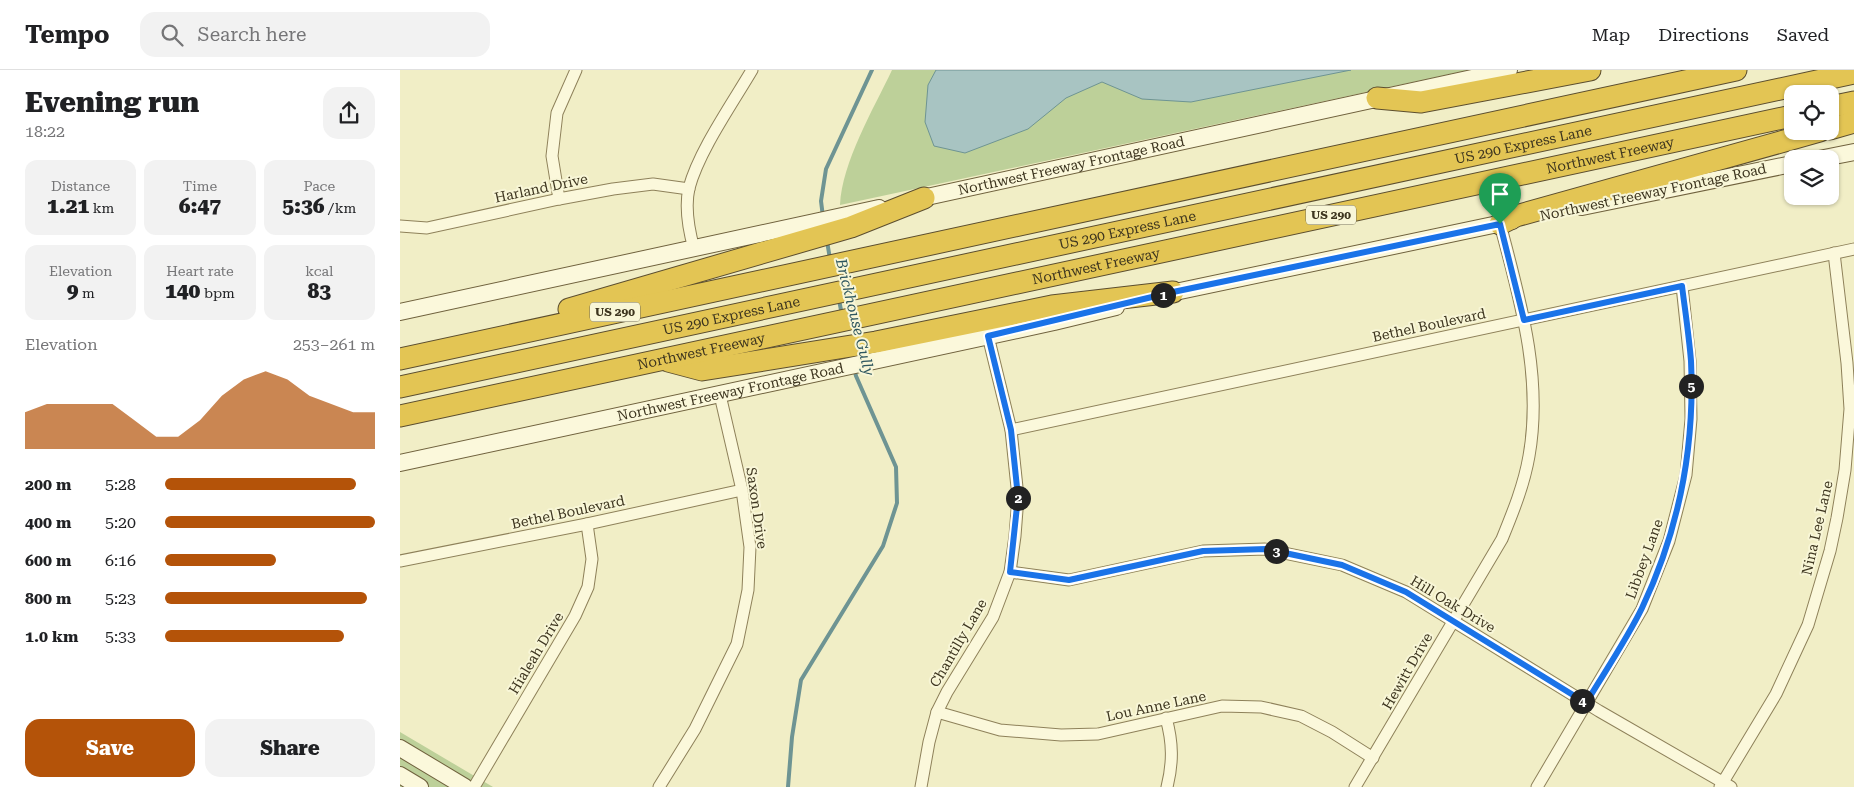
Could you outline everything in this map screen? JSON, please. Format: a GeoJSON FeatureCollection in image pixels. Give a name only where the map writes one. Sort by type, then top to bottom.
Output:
{"type":"FeatureCollection","features":[{"type":"Feature","properties":{"kind":"highway"},"geometry":{"type":"LineString","coordinates":[[1377,98],[1421,102],[1590,70]]}},
{"type":"Feature","properties":{"kind":"highway","name":"US 290"},"geometry":{"type":"LineString","coordinates":[[400,359],[1736,70]]}},
{"type":"Feature","properties":{"kind":"highway","name":"US 290 Express Lane"},"geometry":{"type":"LineString","coordinates":[[400,388],[1854,73]]}},
{"type":"Feature","properties":{"kind":"highway"},"geometry":{"type":"LineString","coordinates":[[1839,106],[1854,102]]}},
{"type":"Feature","properties":{"kind":"highway","name":"Northwest Freeway"},"geometry":{"type":"LineString","coordinates":[[400,416],[1784,118]]}},
{"type":"Feature","properties":{"kind":"highway"},"geometry":{"type":"LineString","coordinates":[[1839,126],[1854,122]]}},
{"type":"Feature","properties":{"kind":"highway"},"geometry":{"type":"LineString","coordinates":[[1500,224],[1516,216],[1788,140]]}},
{"type":"Feature","properties":{"kind":"highway"},"geometry":{"type":"LineString","coordinates":[[425,353],[637,288],[797,235],[924,198]]}},
{"type":"Feature","properties":{"kind":"highway"},"geometry":{"type":"LineString","coordinates":[[663,360],[702,370],[822,350],[878,351],[1052,306],[1173,292]]}},
{"type":"Feature","properties":{"kind":"main road","name":"Northwest Freeway Frontage Road"},"geometry":{"type":"LineString","coordinates":[[924,198],[1509,70]]}},
{"type":"Feature","properties":{"kind":"main road"},"geometry":{"type":"LineString","coordinates":[[1839,155],[1854,152]]}},
{"type":"Feature","properties":{"kind":"main road","name":"Northwest Freeway Frontage Road"},"geometry":{"type":"LineString","coordinates":[[400,463],[826,372],[878,351],[988,336],[1173,292],[1784,166]]}},
{"type":"Feature","properties":{"kind":"main road"},"geometry":{"type":"LineString","coordinates":[[400,312],[694,248],[797,235]]}},
{"type":"Feature","properties":{"kind":"main road"},"geometry":{"type":"LineString","coordinates":[[400,748],[465,787]]}},
{"type":"Feature","properties":{"kind":"main road"},"geometry":{"type":"LineString","coordinates":[[400,775],[420,787]]}},
{"type":"Feature","properties":{"kind":"street"},"geometry":{"type":"LineString","coordinates":[[559,199],[552,156],[557,113],[576,70]]}},
{"type":"Feature","properties":{"kind":"street"},"geometry":{"type":"LineString","coordinates":[[694,248],[688,221],[689,189],[701,157],[752,70]]}},
{"type":"Feature","properties":{"kind":"street","name":"Harland Drive"},"geometry":{"type":"LineString","coordinates":[[400,226],[427,228],[613,189],[653,184],[689,189]]}},
{"type":"Feature","properties":{"kind":"street","name":"Hewitt Drive"},"geometry":{"type":"LineString","coordinates":[[1355,787],[1502,540],[1517,504],[1529,457],[1534,419],[1534,378],[1524,320],[1500,224]]}},
{"type":"Feature","properties":{"kind":"street","name":"Bethel Boulevard"},"geometry":{"type":"LineString","coordinates":[[1011,430],[1854,248]]}},
{"type":"Feature","properties":{"kind":"street","name":"Nina Lee Lane"},"geometry":{"type":"LineString","coordinates":[[1725,785],[1776,694],[1808,625],[1830,551],[1837,518],[1845,470],[1850,409],[1847,363],[1834,253]]}},
{"type":"Feature","properties":{"kind":"street","name":"Libbey Lane"},"geometry":{"type":"LineString","coordinates":[[1537,787],[1642,609],[1669,541],[1686,474],[1691,419],[1690,361],[1682,286]]}},
{"type":"Feature","properties":{"kind":"street","name":"Chantilly Lane"},"geometry":{"type":"LineString","coordinates":[[921,787],[929,742],[937,712],[947,692],[993,617],[1010,572],[1018,497],[1011,430],[988,336]]}},
{"type":"Feature","properties":{"kind":"street","name":"Saxon Drive"},"geometry":{"type":"LineString","coordinates":[[659,787],[695,728],[737,644],[748,590],[750,548],[742,490],[720,395]]}},
{"type":"Feature","properties":{"kind":"street","name":"Bethel Boulevard"},"geometry":{"type":"LineString","coordinates":[[400,561],[587,524],[742,490]]}},
{"type":"Feature","properties":{"kind":"street","name":"Hialeah Drive"},"geometry":{"type":"LineString","coordinates":[[474,787],[575,616],[588,587],[592,559],[587,524]]}},
{"type":"Feature","properties":{"kind":"street","name":"Hill Oak Drive"},"geometry":{"type":"LineString","coordinates":[[1010,572],[1069,580],[1203,551],[1266,549],[1342,565],[1406,592],[1586,703],[1725,785]]}},
{"type":"Feature","properties":{"kind":"street","name":"Lou Anne Lane"},"geometry":{"type":"LineString","coordinates":[[937,712],[1000,730],[1061,736],[1098,734],[1222,706],[1261,707],[1301,716],[1332,732],[1373,758]]}},
{"type":"Feature","properties":{"kind":"street"},"geometry":{"type":"LineString","coordinates":[[1166,718],[1172,737],[1172,765],[1167,787]]}},
{"type":"Feature","properties":{"kind":"green space"},"geometry":{"type":"Polygon","coordinates":[[[892,70],[1469,70],[840,205],[846,171],[852,154],[892,70]]]}},
{"type":"Feature","properties":{"kind":"green space"},"geometry":{"type":"Polygon","coordinates":[[[400,732],[493,787],[400,787],[400,732]]]}},
{"type":"Feature","properties":{"kind":"water"},"geometry":{"type":"Polygon","coordinates":[[[936,70],[1351,70],[1191,102],[1142,99],[1102,82],[1066,98],[1028,129],[965,153],[934,146],[925,122],[928,85],[936,70]]]}},
{"type":"Feature","properties":{"kind":"waterway","name":"Brickhouse Gully"},"geometry":{"type":"LineString","coordinates":[[823,217],[821,201],[826,169],[872,70]]}},
{"type":"Feature","properties":{"kind":"waterway","name":"Brickhouse Gully"},"geometry":{"type":"LineString","coordinates":[[827,241],[830,259]]}},
{"type":"Feature","properties":{"kind":"waterway","name":"Brickhouse Gully"},"geometry":{"type":"LineString","coordinates":[[839,300],[842,315]]}},
{"type":"Feature","properties":{"kind":"waterway","name":"Brickhouse Gully"},"geometry":{"type":"LineString","coordinates":[[788,787],[792,737],[801,680],[883,546],[897,503],[896,467],[854,368]]}},
{"type":"Feature","properties":{"kind":"route"},"geometry":{"type":"LineString","coordinates":[[1500,224],[1524,320],[1682,286],[1690,361],[1691,419],[1686,474],[1669,541],[1642,609],[1586,703],[1406,592],[1342,565],[1266,549],[1203,551],[1069,580],[1010,572],[1018,497],[1011,430],[988,336],[1054,322],[1173,292],[1500,224]]}}]}
